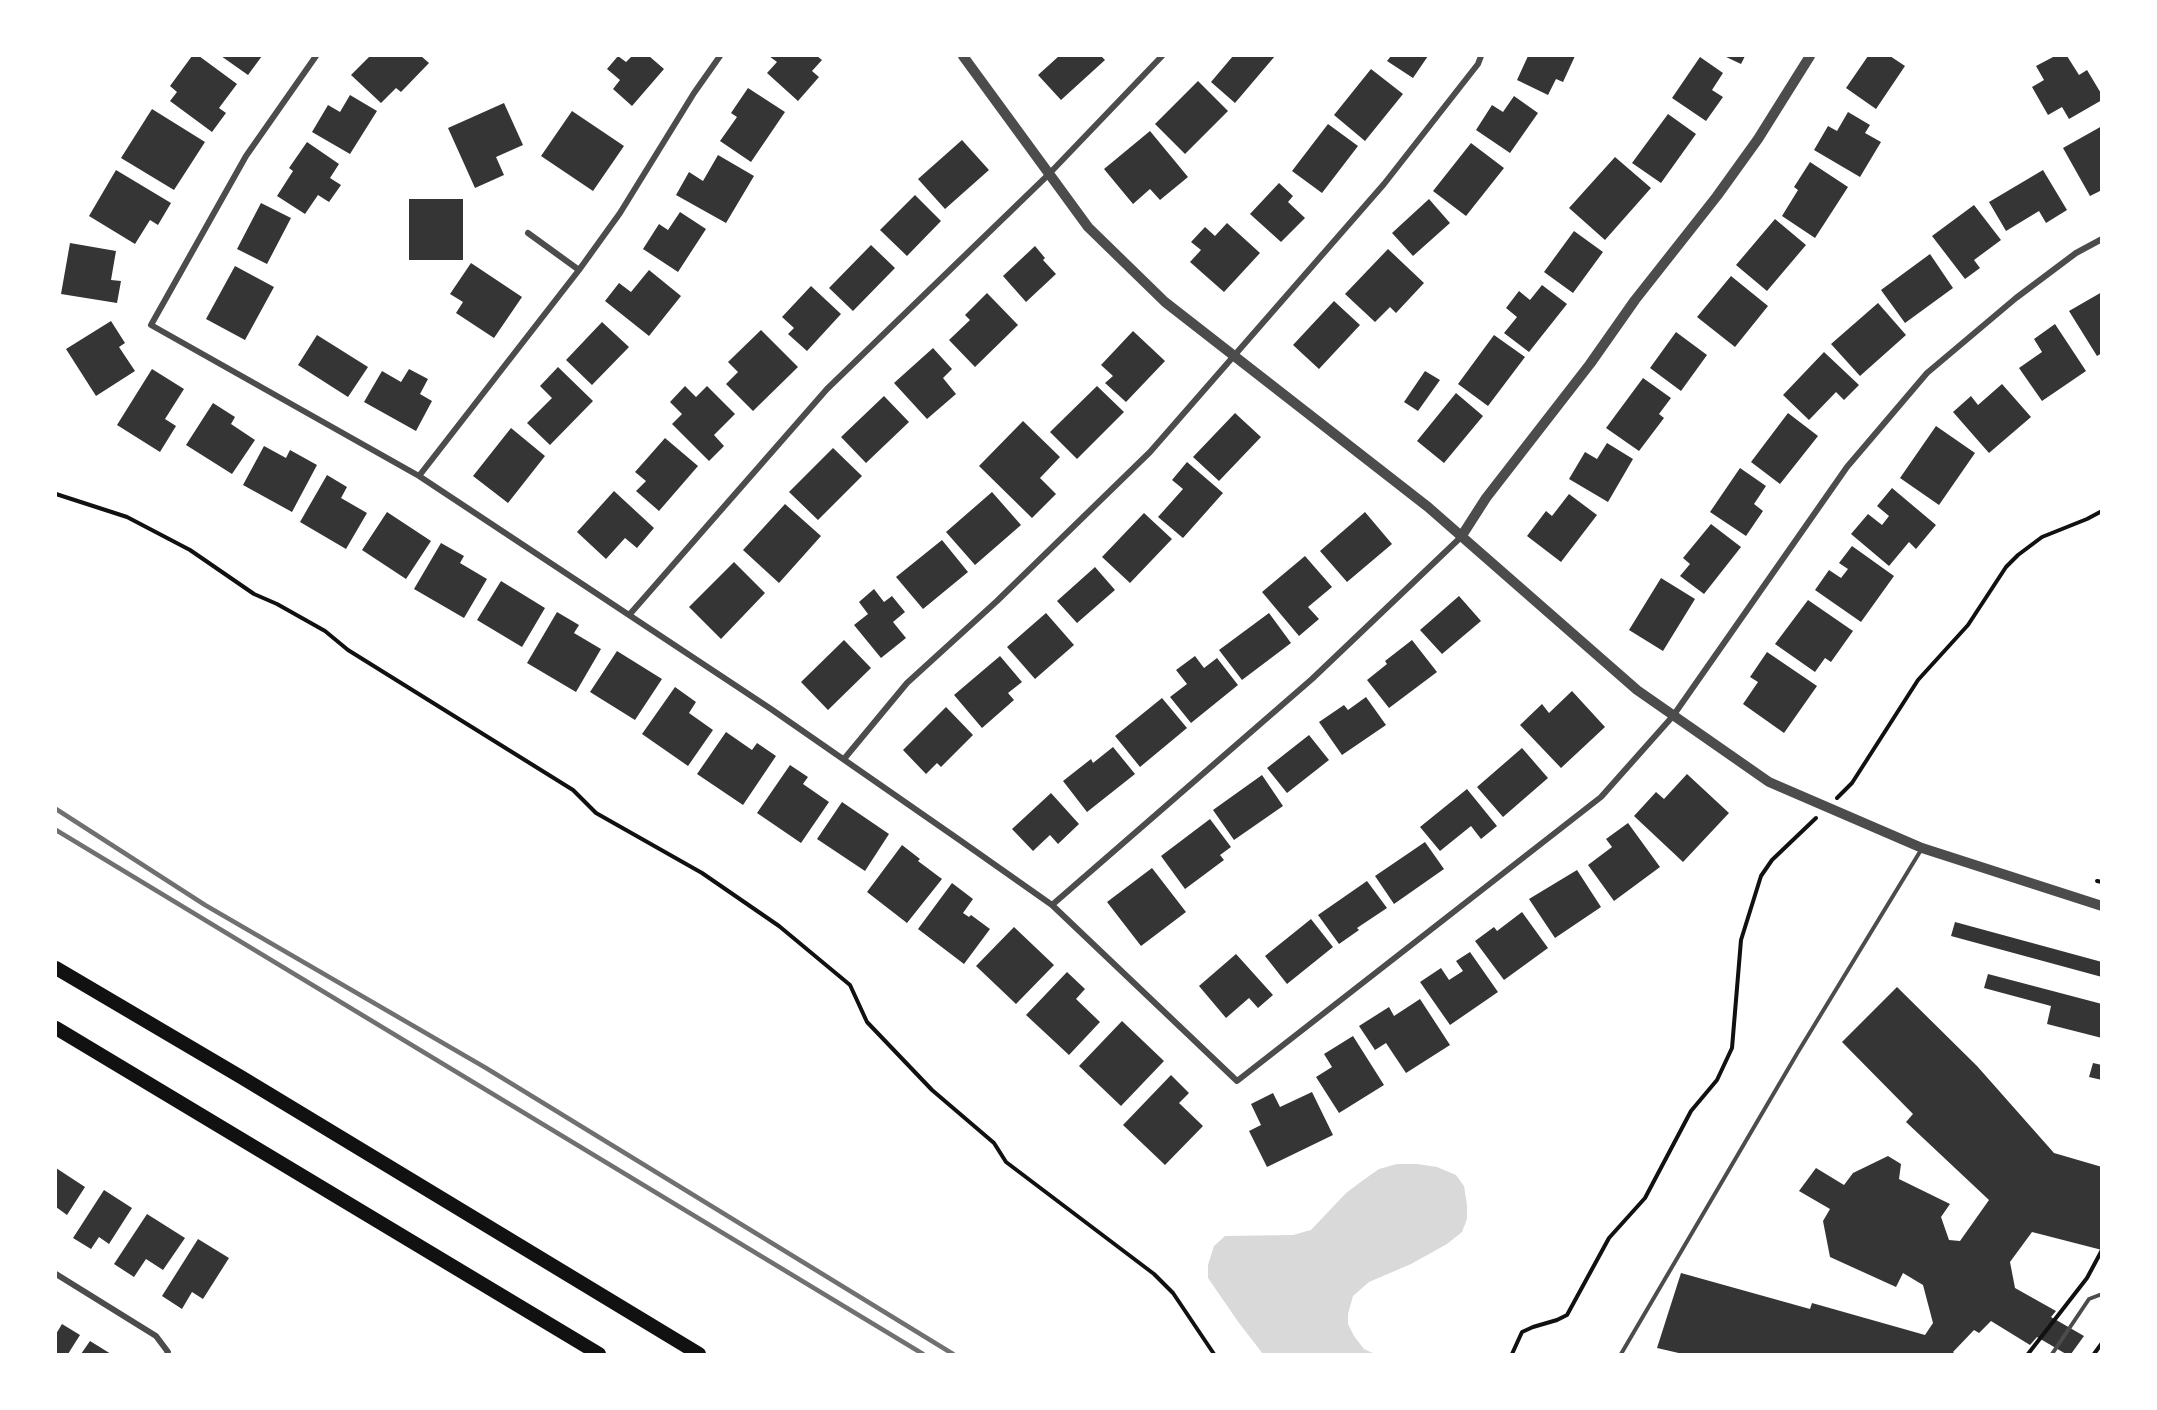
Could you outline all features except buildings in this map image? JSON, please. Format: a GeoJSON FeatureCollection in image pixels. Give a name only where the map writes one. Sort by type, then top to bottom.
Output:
{"type":"FeatureCollection","features":[{"type":"Feature","properties":{"kind":"highway"},"geometry":{"type":"LineString","coordinates":[[56,968],[699,1354]]}},
{"type":"Feature","properties":{"kind":"highway"},"geometry":{"type":"LineString","coordinates":[[56,1028],[599,1354]]}},
{"type":"Feature","properties":{"kind":"street"},"geometry":{"type":"LineString","coordinates":[[316,56],[246,156],[151,325],[419,476],[630,614],[844,759],[1052,905],[1237,1081],[1601,798],[1673,716],[1847,467],[1927,373],[2016,298],[2076,253],[2102,239]]}},
{"type":"Feature","properties":{"kind":"street"},"geometry":{"type":"LineString","coordinates":[[419,476],[579,270],[620,213],[720,56]]}},
{"type":"Feature","properties":{"kind":"street"},"geometry":{"type":"LineString","coordinates":[[963,56],[1088,227],[1165,302],[1424,504],[1637,690],[1769,782],[1922,848],[2102,906]]}},
{"type":"Feature","properties":{"kind":"street"},"geometry":{"type":"LineString","coordinates":[[630,614],[827,389],[1048,174],[1162,56]]}},
{"type":"Feature","properties":{"kind":"street"},"geometry":{"type":"LineString","coordinates":[[844,759],[907,683],[997,601],[1150,452],[1384,184],[1478,64],[1481,56]]}},
{"type":"Feature","properties":{"kind":"street"},"geometry":{"type":"LineString","coordinates":[[1052,905],[1312,679],[1461,537],[1486,498],[1590,364],[1635,300],[1724,187],[1758,139],[1810,56]]}},
{"type":"Feature","properties":{"kind":"street"},"geometry":{"type":"LineString","coordinates":[[528,233],[579,270]]}},
{"type":"Feature","properties":{"kind":"street"},"geometry":{"type":"LineString","coordinates":[[56,1274],[156,1336],[167,1353]]}},
{"type":"Feature","properties":{"kind":"lane"},"geometry":{"type":"LineString","coordinates":[[1621,1354],[1798,1052],[1922,848]]}},
{"type":"Feature","properties":{"kind":"lane"},"geometry":{"type":"LineString","coordinates":[[2052,1354],[2089,1299],[2102,1294]]}},
{"type":"Feature","properties":{"kind":"path"},"geometry":{"type":"LineString","coordinates":[[56,494],[127,517],[190,550],[254,594],[325,631],[356,656],[573,789],[596,813],[702,873],[779,926],[850,985],[867,1022],[932,1090],[994,1143],[1006,1162],[1154,1274],[1173,1293],[1214,1354]]}},
{"type":"Feature","properties":{"kind":"path"},"geometry":{"type":"LineString","coordinates":[[1512,1354],[1522,1332],[1567,1315],[1609,1238],[1645,1198],[1691,1111],[1717,1080],[1732,1048],[1741,940],[1761,876],[1772,860],[1852,783],[1918,680],[1968,625],[2006,567],[2042,537],[2102,512]]}},
{"type":"Feature","properties":{"kind":"path"},"geometry":{"type":"LineString","coordinates":[[2028,1354],[2087,1278],[2102,1250]]}},
{"type":"Feature","properties":{"kind":"path"},"geometry":{"type":"LineString","coordinates":[[2094,1354],[2102,1343]]}},
{"type":"Feature","properties":{"kind":"shaded area"},"geometry":{"type":"Polygon","coordinates":[[[1397,1164],[1437,1167],[1456,1175],[1464,1186],[1467,1205],[1467,1219],[1462,1232],[1447,1244],[1411,1264],[1369,1282],[1353,1296],[1348,1324],[1364,1349],[1375,1354],[1263,1354],[1208,1278],[1208,1265],[1214,1246],[1225,1236],[1293,1235],[1311,1230],[1346,1193],[1379,1169],[1397,1164]]]}},
{"type":"Feature","properties":{"kind":"railway"},"geometry":{"type":"LineString","coordinates":[[56,809],[205,905],[486,1068],[953,1354]]}},
{"type":"Feature","properties":{"kind":"railway"},"geometry":{"type":"LineString","coordinates":[[56,830],[923,1354]]}}]}
